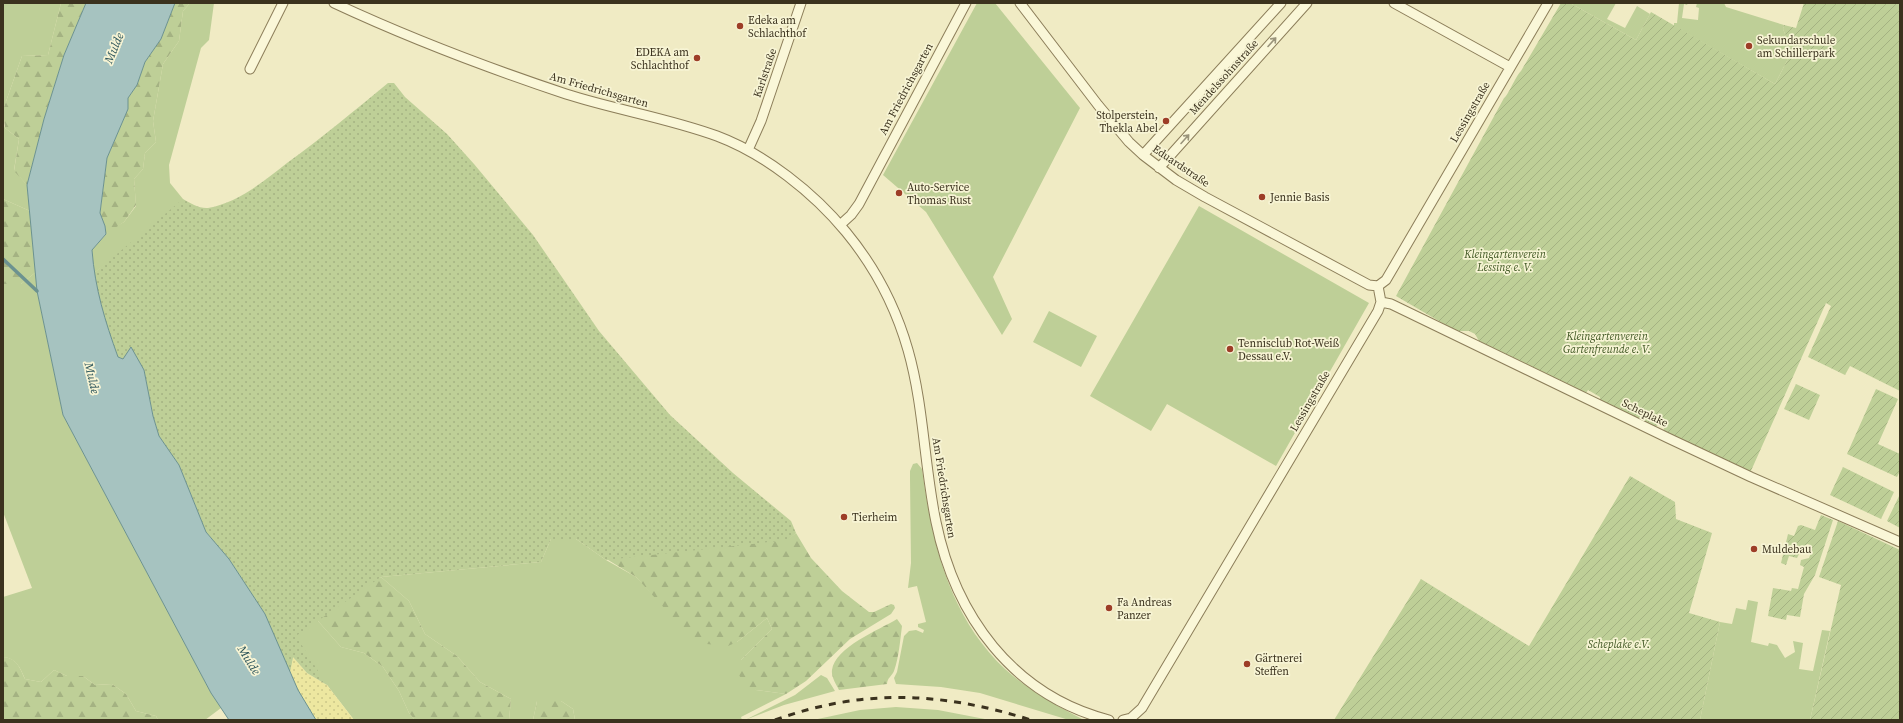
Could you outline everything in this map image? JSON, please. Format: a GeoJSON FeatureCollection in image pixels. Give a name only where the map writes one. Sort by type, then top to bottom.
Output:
{"type":"FeatureCollection","features":[{"type":"Feature","properties":{"kind":"street"},"geometry":{"type":"LineString","coordinates":[[250,69],[283,3]]}},
{"type":"Feature","properties":{"kind":"street","name":"Am Friedrichsgarten"},"geometry":{"type":"LineString","coordinates":[[334,3],[472,61],[512,76],[591,102],[704,132],[748,150],[794,182],[840,225],[857,246],[874,273],[890,304],[908,350],[920,408],[931,497],[939,537],[952,578],[967,611],[995,650],[1021,675],[1062,702],[1109,720]]}},
{"type":"Feature","properties":{"kind":"street","name":"Karlstraße"},"geometry":{"type":"LineString","coordinates":[[748,150],[761,121],[801,3]]}},
{"type":"Feature","properties":{"kind":"street","name":"Am Friedrichsgarten"},"geometry":{"type":"LineString","coordinates":[[840,225],[851,215],[859,204],[966,3]]}},
{"type":"Feature","properties":{"kind":"street","name":"Eduardstraße"},"geometry":{"type":"LineString","coordinates":[[1020,3],[1098,105],[1129,142],[1159,168],[1176,180],[1235,214],[1369,285],[1378,286]]}},
{"type":"Feature","properties":{"kind":"street","name":"Mendelssohnstraße"},"geometry":{"type":"LineString","coordinates":[[1143,155],[1281,3]]}},
{"type":"Feature","properties":{"kind":"street","name":"Mendelssohnstraße"},"geometry":{"type":"LineString","coordinates":[[1159,168],[1307,3]]}},
{"type":"Feature","properties":{"kind":"street"},"geometry":{"type":"LineString","coordinates":[[1394,3],[1510,67]]}},
{"type":"Feature","properties":{"kind":"street","name":"Lessingstraße"},"geometry":{"type":"LineString","coordinates":[[1378,286],[1386,280],[1548,3]]}},
{"type":"Feature","properties":{"kind":"street"},"geometry":{"type":"LineString","coordinates":[[1378,286],[1381,302]]}},
{"type":"Feature","properties":{"kind":"street","name":"Lessingstraße"},"geometry":{"type":"LineString","coordinates":[[1123,720],[1130,718],[1142,708],[1378,311],[1381,302]]}},
{"type":"Feature","properties":{"kind":"street","name":"Scheplake"},"geometry":{"type":"LineString","coordinates":[[1381,302],[1391,304],[1744,474],[1900,542]]}},
{"type":"Feature","properties":{"kind":"green space"},"geometry":{"type":"Polygon","coordinates":[[[3,3],[61,3],[48,55],[22,56],[3,110],[3,3]]]}},
{"type":"Feature","properties":{"kind":"green space"},"geometry":{"type":"Polygon","coordinates":[[[61,3],[86,3],[64,55],[44,119],[27,185],[14,171],[19,139],[5,128],[3,110],[22,56],[48,55],[61,3]]]}},
{"type":"Feature","properties":{"kind":"green space"},"geometry":{"type":"Polygon","coordinates":[[[175,3],[190,3],[183,11],[179,41],[163,64],[153,121],[156,142],[145,153],[143,169],[134,179],[136,205],[124,222],[106,234],[105,226],[100,214],[107,158],[128,109],[128,98],[137,85],[145,62],[161,39],[175,3]]]}},
{"type":"Feature","properties":{"kind":"green space"},"geometry":{"type":"Polygon","coordinates":[[[190,3],[214,3],[209,40],[201,48],[169,165],[170,183],[183,199],[184,206],[94,273],[92,250],[110,230],[124,222],[136,206],[134,179],[143,169],[145,153],[156,142],[153,121],[163,64],[179,41],[183,11],[190,3]]]}},
{"type":"Feature","properties":{"kind":"green space"},"geometry":{"type":"Polygon","coordinates":[[[977,3],[995,3],[1080,108],[993,277],[1012,319],[1002,335],[926,212],[883,175],[977,3]]]}},
{"type":"Feature","properties":{"kind":"green space"},"geometry":{"type":"Polygon","coordinates":[[[1561,3],[1570,3],[1636,40],[1651,12],[1775,84],[1792,51],[1783,29],[1784,25],[1796,28],[1804,3],[1900,3],[1900,391],[1850,366],[1845,375],[1808,357],[1831,306],[1826,303],[1750,473],[1663,431],[1665,426],[1658,423],[1657,426],[1653,426],[1600,400],[1600,397],[1588,390],[1586,393],[1479,341],[1475,334],[1469,331],[1456,331],[1396,296],[1504,98],[1508,94],[1516,77],[1561,3]]]}},
{"type":"Feature","properties":{"kind":"green space"},"geometry":{"type":"Polygon","coordinates":[[[1570,3],[1616,3],[1607,19],[1625,28],[1637,6],[1650,14],[1636,40],[1570,3]]]}},
{"type":"Feature","properties":{"kind":"green space","name":"Sekundarschule am Schillerpark"},"geometry":{"type":"Polygon","coordinates":[[[1679,3],[1688,3],[1687,5],[1684,4],[1682,18],[1698,20],[1699,8],[1696,7],[1697,3],[1724,3],[1726,7],[1784,25],[1783,29],[1792,51],[1775,84],[1674,26],[1674,23],[1677,23],[1679,3]]]}},
{"type":"Feature","properties":{"kind":"green space"},"geometry":{"type":"Polygon","coordinates":[[[388,83],[394,83],[405,97],[447,134],[474,164],[533,235],[599,331],[670,415],[733,473],[791,521],[796,533],[788,540],[606,560],[576,539],[551,539],[541,562],[381,577],[296,636],[327,685],[307,673],[293,657],[290,672],[265,614],[229,559],[206,532],[179,465],[159,436],[153,416],[144,370],[131,348],[123,359],[118,357],[103,316],[94,273],[183,199],[198,207],[208,208],[230,201],[250,190],[313,144],[388,83]]]}},
{"type":"Feature","properties":{"kind":"green space"},"geometry":{"type":"Polygon","coordinates":[[[3,124],[5,128],[19,139],[14,170],[27,185],[30,211],[3,199],[3,124]]]}},
{"type":"Feature","properties":{"kind":"green space"},"geometry":{"type":"Polygon","coordinates":[[[3,199],[30,211],[36,272],[21,284],[3,284],[3,199]]]}},
{"type":"Feature","properties":{"kind":"green space","name":"Tennisclub Rot-Weiß Dessau e.V."},"geometry":{"type":"Polygon","coordinates":[[[1199,206],[1369,303],[1276,466],[1167,404],[1151,431],[1090,396],[1199,206]]]}},
{"type":"Feature","properties":{"kind":"green space"},"geometry":{"type":"Polygon","coordinates":[[[36,272],[37,291],[63,415],[211,693],[221,708],[205,720],[158,720],[156,716],[136,711],[126,694],[112,684],[95,685],[83,676],[67,676],[54,670],[41,682],[25,679],[14,661],[3,657],[3,597],[32,588],[3,512],[3,284],[21,284],[36,272]]]}},
{"type":"Feature","properties":{"kind":"green space"},"geometry":{"type":"Polygon","coordinates":[[[556,300],[787,540],[796,533],[811,558],[842,591],[869,612],[874,612],[891,604],[894,605],[895,608],[891,614],[850,639],[806,681],[786,694],[756,690],[746,686],[737,672],[741,660],[772,629],[767,618],[737,642],[728,646],[696,643],[636,577],[595,552],[556,300]]]}},
{"type":"Feature","properties":{"kind":"green space"},"geometry":{"type":"Polygon","coordinates":[[[1049,311],[1097,336],[1081,367],[1033,342],[1049,311]]]}},
{"type":"Feature","properties":{"kind":"green space"},"geometry":{"type":"Polygon","coordinates":[[[1796,384],[1820,395],[1809,420],[1784,409],[1796,384]]]}},
{"type":"Feature","properties":{"kind":"green space"},"geometry":{"type":"Polygon","coordinates":[[[1876,389],[1898,399],[1878,444],[1900,454],[1900,471],[1897,477],[1847,454],[1876,389]]]}},
{"type":"Feature","properties":{"kind":"green space"},"geometry":{"type":"Polygon","coordinates":[[[917,463],[922,469],[931,524],[946,577],[970,626],[986,648],[1014,677],[1043,697],[1084,720],[1069,720],[980,693],[941,687],[896,684],[894,678],[897,672],[904,636],[909,631],[916,630],[923,633],[924,630],[918,627],[918,624],[926,622],[917,586],[908,588],[911,563],[910,471],[913,464],[917,463]]]}},
{"type":"Feature","properties":{"kind":"green space"},"geometry":{"type":"Polygon","coordinates":[[[1843,467],[1894,492],[1881,519],[1830,495],[1843,467]]]}},
{"type":"Feature","properties":{"kind":"green space","name":"Scheplake e.V."},"geometry":{"type":"Polygon","coordinates":[[[1630,476],[1675,502],[1676,519],[1712,533],[1689,613],[1720,622],[1700,720],[1334,720],[1421,579],[1529,646],[1630,476]]]}},
{"type":"Feature","properties":{"kind":"green space"},"geometry":{"type":"Polygon","coordinates":[[[1900,494],[1900,528],[1887,521],[1900,494]]]}},
{"type":"Feature","properties":{"kind":"green space"},"geometry":{"type":"Polygon","coordinates":[[[1821,515],[1833,520],[1815,575],[1804,594],[1800,617],[1787,615],[1786,620],[1768,616],[1773,588],[1791,591],[1792,588],[1798,589],[1804,567],[1800,565],[1801,560],[1809,558],[1812,550],[1811,545],[1807,544],[1801,550],[1797,558],[1789,556],[1786,565],[1781,563],[1788,534],[1794,536],[1798,526],[1801,525],[1815,530],[1821,515]]]}},
{"type":"Feature","properties":{"kind":"green space"},"geometry":{"type":"Polygon","coordinates":[[[1838,521],[1900,550],[1900,720],[1810,720],[1841,585],[1819,577],[1838,521]]]}},
{"type":"Feature","properties":{"kind":"green space"},"geometry":{"type":"Polygon","coordinates":[[[551,539],[576,539],[606,560],[636,577],[661,603],[737,642],[767,618],[772,629],[741,660],[756,690],[786,694],[741,717],[742,720],[575,720],[573,709],[561,701],[537,701],[533,720],[509,720],[511,699],[480,682],[457,656],[425,634],[409,601],[381,577],[541,562],[551,539]]]}},
{"type":"Feature","properties":{"kind":"green space"},"geometry":{"type":"Polygon","coordinates":[[[381,577],[409,601],[425,634],[457,656],[480,682],[511,699],[509,720],[415,720],[409,713],[399,691],[383,667],[364,653],[341,647],[318,621],[301,620],[381,577]]]}},
{"type":"Feature","properties":{"kind":"green space"},"geometry":{"type":"Polygon","coordinates":[[[1748,600],[1758,602],[1751,642],[1768,646],[1769,643],[1777,645],[1785,658],[1795,652],[1793,641],[1803,643],[1799,669],[1813,671],[1822,630],[1830,631],[1810,720],[1700,720],[1720,622],[1732,624],[1736,608],[1746,610],[1748,600]]]}},
{"type":"Feature","properties":{"kind":"green space"},"geometry":{"type":"Polygon","coordinates":[[[265,614],[318,621],[341,647],[364,653],[383,667],[399,691],[409,713],[415,720],[354,720],[327,685],[293,657],[290,672],[265,614]]]}},
{"type":"Feature","properties":{"kind":"green space"},"geometry":{"type":"Polygon","coordinates":[[[897,619],[902,626],[899,649],[894,671],[887,684],[839,690],[833,678],[832,670],[835,662],[841,654],[859,640],[897,619]]]}},
{"type":"Feature","properties":{"kind":"green space"},"geometry":{"type":"Polygon","coordinates":[[[3,657],[12,659],[20,667],[25,679],[41,682],[54,670],[67,676],[83,676],[95,685],[112,684],[126,694],[136,711],[156,716],[158,720],[3,720],[3,657]]]}},
{"type":"Feature","properties":{"kind":"green space"},"geometry":{"type":"Polygon","coordinates":[[[821,675],[827,678],[835,691],[784,705],[745,720],[795,695],[821,675]]]}},
{"type":"Feature","properties":{"kind":"green space"},"geometry":{"type":"Polygon","coordinates":[[[537,701],[561,701],[573,709],[575,720],[533,720],[537,701]]]}},
{"type":"Feature","properties":{"kind":"green space"},"geometry":{"type":"Polygon","coordinates":[[[896,707],[938,710],[990,720],[813,720],[860,710],[896,707]]]}},
{"type":"Feature","properties":{"kind":"sand"},"geometry":{"type":"Polygon","coordinates":[[[293,657],[307,673],[327,685],[354,720],[316,720],[298,691],[290,672],[293,657]]]}},
{"type":"Feature","properties":{"kind":"water","name":"Mulde"},"geometry":{"type":"Polygon","coordinates":[[[86,3],[175,3],[161,39],[145,62],[137,85],[128,98],[128,109],[107,158],[100,213],[105,226],[106,234],[92,250],[98,292],[118,357],[123,359],[131,347],[144,370],[153,416],[159,436],[179,465],[206,532],[229,559],[265,614],[298,690],[316,720],[229,720],[211,693],[63,415],[37,291],[27,185],[44,119],[64,55],[86,3]]]}},
{"type":"Feature","properties":{"kind":"waterway"},"geometry":{"type":"LineString","coordinates":[[3,259],[37,291]]}},
{"type":"Feature","properties":{"kind":"railway"},"geometry":{"type":"LineString","coordinates":[[775,720],[808,710],[840,703],[872,699],[903,698],[934,699],[966,704],[1031,720]]}},
{"type":"Feature","properties":{"kind":"place","name":"Edeka am Schlachthof"},"geometry":{"type":"Point","coordinates":[740,26]}},
{"type":"Feature","properties":{"kind":"place","name":"Sekundarschule am Schillerpark"},"geometry":{"type":"Point","coordinates":[1749,46]}},
{"type":"Feature","properties":{"kind":"place","name":"EDEKA am Schlachthof"},"geometry":{"type":"Point","coordinates":[697,58]}},
{"type":"Feature","properties":{"kind":"place","name":"Stolperstein, Thekla Abel"},"geometry":{"type":"Point","coordinates":[1166,121]}},
{"type":"Feature","properties":{"kind":"place","name":"Auto-Service Thomas Rust"},"geometry":{"type":"Point","coordinates":[899,193]}},
{"type":"Feature","properties":{"kind":"place","name":"Jennie Basis"},"geometry":{"type":"Point","coordinates":[1262,197]}},
{"type":"Feature","properties":{"kind":"place","name":"Tennisclub Rot-Weiß Dessau e.V."},"geometry":{"type":"Point","coordinates":[1230,349]}},
{"type":"Feature","properties":{"kind":"place","name":"Tierheim"},"geometry":{"type":"Point","coordinates":[844,517]}},
{"type":"Feature","properties":{"kind":"place","name":"Muldebau"},"geometry":{"type":"Point","coordinates":[1754,549]}},
{"type":"Feature","properties":{"kind":"place","name":"Fa Andreas Panzer"},"geometry":{"type":"Point","coordinates":[1109,608]}},
{"type":"Feature","properties":{"kind":"place","name":"Gärtnerei Steffen"},"geometry":{"type":"Point","coordinates":[1247,664]}},
{"type":"Feature","properties":{"kind":"park label","name":"Kleingartenverein Lessing e. V."},"geometry":{"type":"Point","coordinates":[1505,260]}},
{"type":"Feature","properties":{"kind":"park label","name":"Kleingartenverein Gartenfreunde e. V."},"geometry":{"type":"Point","coordinates":[1607,342]}}]}
